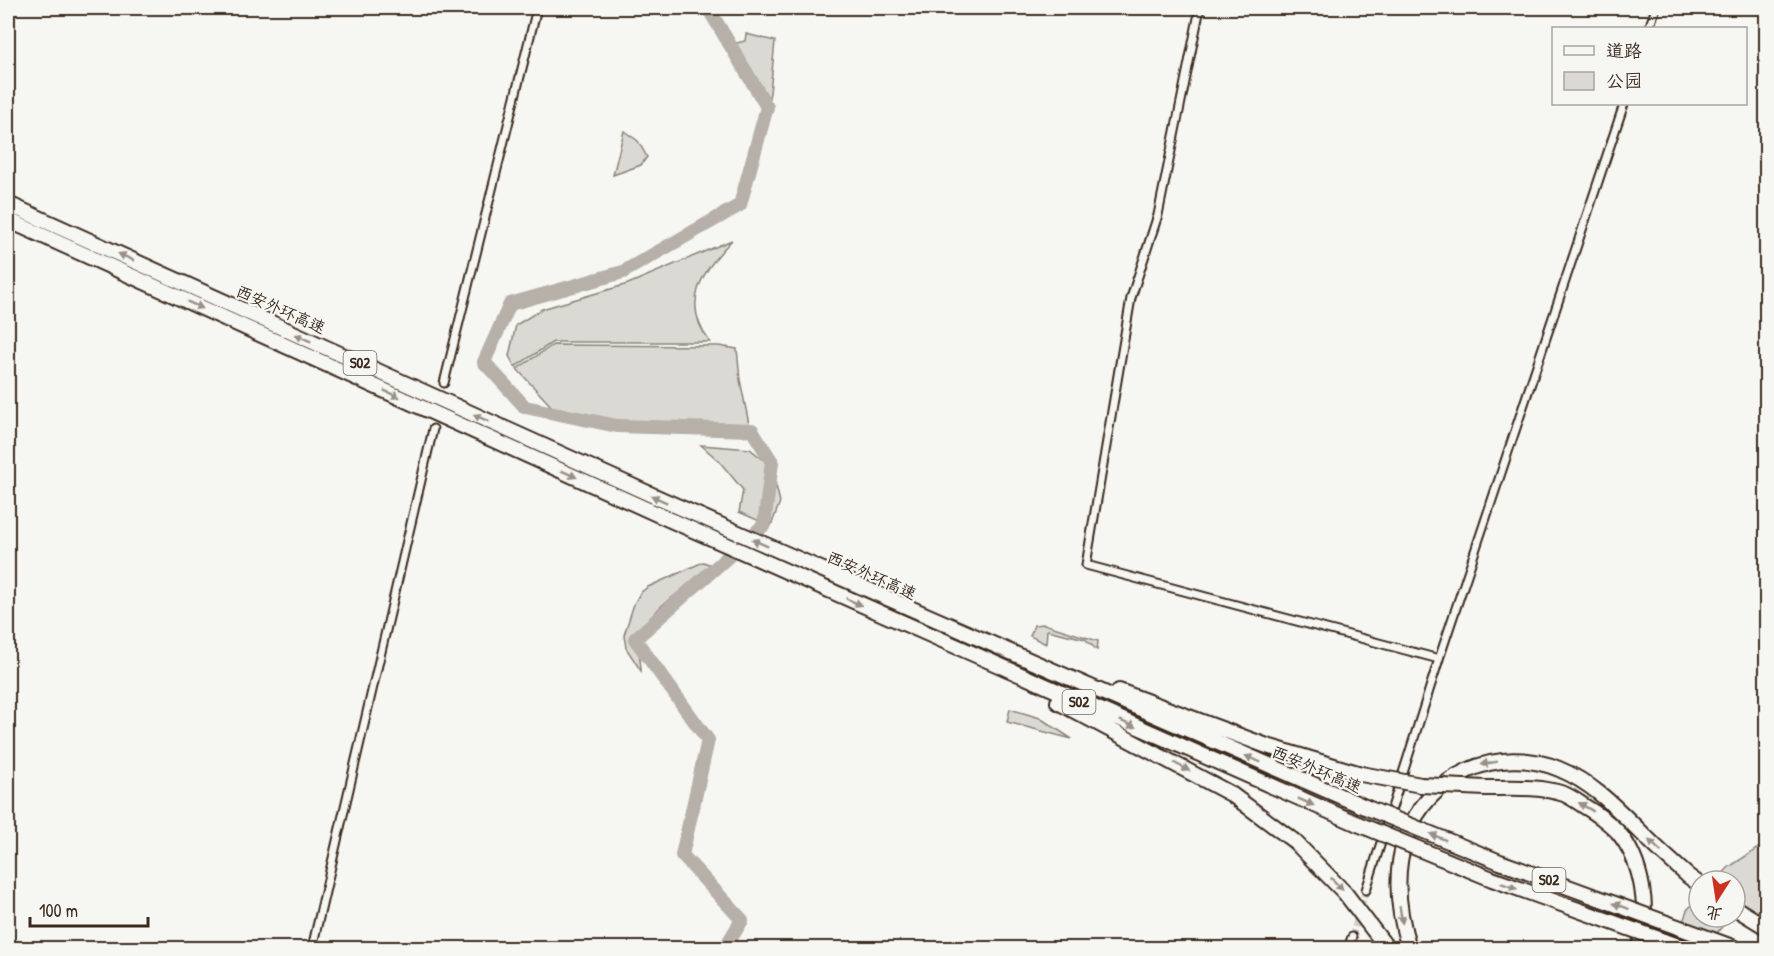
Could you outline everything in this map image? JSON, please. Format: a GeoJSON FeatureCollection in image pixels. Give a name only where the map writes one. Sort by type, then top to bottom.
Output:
{"type":"FeatureCollection","features":[{"type":"Feature","properties":{"kind":"highway","name":"西安外环高速"},"geometry":{"type":"LineString","coordinates":[[8,204],[712,522],[1365,807],[1500,862],[1735,948]]}},
{"type":"Feature","properties":{"kind":"highway","name":"西安外环高速"},"geometry":{"type":"LineString","coordinates":[[8,220],[925,634],[1358,824],[1492,879],[1684,948]]}},
{"type":"Feature","properties":{"kind":"highway"},"geometry":{"type":"LineString","coordinates":[[936,621],[1267,746],[1361,774],[1421,785],[1534,788],[1566,795],[1598,814],[1617,831],[1633,855],[1641,883],[1644,906],[1639,948]]}},
{"type":"Feature","properties":{"kind":"highway"},"geometry":{"type":"LineString","coordinates":[[925,634],[1130,739],[1231,794],[1294,841],[1345,892],[1387,948]]}},
{"type":"Feature","properties":{"kind":"highway"},"geometry":{"type":"LineString","coordinates":[[1409,948],[1402,924],[1398,896],[1400,863],[1406,836],[1425,803],[1449,780],[1475,765],[1502,761],[1532,761],[1559,769],[1591,787],[1687,874]]}},
{"type":"Feature","properties":{"kind":"highway"},"geometry":{"type":"LineString","coordinates":[[1747,915],[1767,927]]}},
{"type":"Feature","properties":{"kind":"street"},"geometry":{"type":"LineString","coordinates":[[444,383],[537,8]]}},
{"type":"Feature","properties":{"kind":"street"},"geometry":{"type":"LineString","coordinates":[[1200,8],[1158,215],[1131,298],[1086,565],[1438,659]]}},
{"type":"Feature","properties":{"kind":"street"},"geometry":{"type":"LineString","coordinates":[[1649,27],[1656,8]]}},
{"type":"Feature","properties":{"kind":"street"},"geometry":{"type":"LineString","coordinates":[[1366,890],[1438,659],[1624,105]]}},
{"type":"Feature","properties":{"kind":"street"},"geometry":{"type":"LineString","coordinates":[[312,948],[433,429]]}},
{"type":"Feature","properties":{"kind":"street"},"geometry":{"type":"LineString","coordinates":[[1348,948],[1352,937]]}},
{"type":"Feature","properties":{"kind":"green space"},"geometry":{"type":"Polygon","coordinates":[[[746,34],[775,41],[767,106],[733,44],[745,41],[746,34]]]}},
{"type":"Feature","properties":{"kind":"green space"},"geometry":{"type":"Polygon","coordinates":[[[624,131],[638,141],[647,157],[641,165],[613,175],[624,131]]]}},
{"type":"Feature","properties":{"kind":"green space"},"geometry":{"type":"Polygon","coordinates":[[[732,240],[712,264],[698,288],[697,314],[701,328],[710,342],[553,342],[515,367],[509,356],[516,325],[542,309],[628,284],[732,240]]]}},
{"type":"Feature","properties":{"kind":"green space"},"geometry":{"type":"Polygon","coordinates":[[[553,345],[719,346],[737,349],[740,380],[751,434],[745,431],[695,424],[575,421],[551,406],[517,369],[553,345]]]}},
{"type":"Feature","properties":{"kind":"green space"},"geometry":{"type":"Polygon","coordinates":[[[701,445],[750,449],[771,466],[780,502],[771,526],[739,512],[743,490],[719,461],[701,445]]]}},
{"type":"Feature","properties":{"kind":"green space"},"geometry":{"type":"Polygon","coordinates":[[[703,562],[721,568],[682,590],[649,620],[642,633],[639,648],[641,671],[626,648],[624,635],[640,593],[648,587],[703,562]]]}},
{"type":"Feature","properties":{"kind":"green space"},"geometry":{"type":"Polygon","coordinates":[[[1044,624],[1098,641],[1097,650],[1085,639],[1047,630],[1046,644],[1030,636],[1034,625],[1044,624]]]}},
{"type":"Feature","properties":{"kind":"green space"},"geometry":{"type":"Polygon","coordinates":[[[1010,709],[1040,718],[1072,739],[1007,722],[1010,709]]]}},
{"type":"Feature","properties":{"kind":"green space"},"geometry":{"type":"Polygon","coordinates":[[[1766,843],[1766,919],[1747,908],[1747,869],[1727,869],[1766,843]]]}},
{"type":"Feature","properties":{"kind":"green space"},"geometry":{"type":"Polygon","coordinates":[[[1687,910],[1687,923],[1683,922],[1687,910]]]}},
{"type":"Feature","properties":{"kind":"green space"},"geometry":{"type":"Polygon","coordinates":[[[1702,929],[1720,929],[1716,934],[1702,929]]]}},
{"type":"Feature","properties":{"kind":"waterway"},"geometry":{"type":"LineString","coordinates":[[708,8],[767,107],[740,205],[623,272],[510,304],[484,362],[525,407],[617,426],[752,430],[772,462],[764,525],[635,639],[708,740],[682,855],[742,920],[725,948]]}},
{"type":"Feature","properties":{"kind":"tunnel"},"geometry":{"type":"LineString","coordinates":[[1352,937],[1366,890]]}}]}
